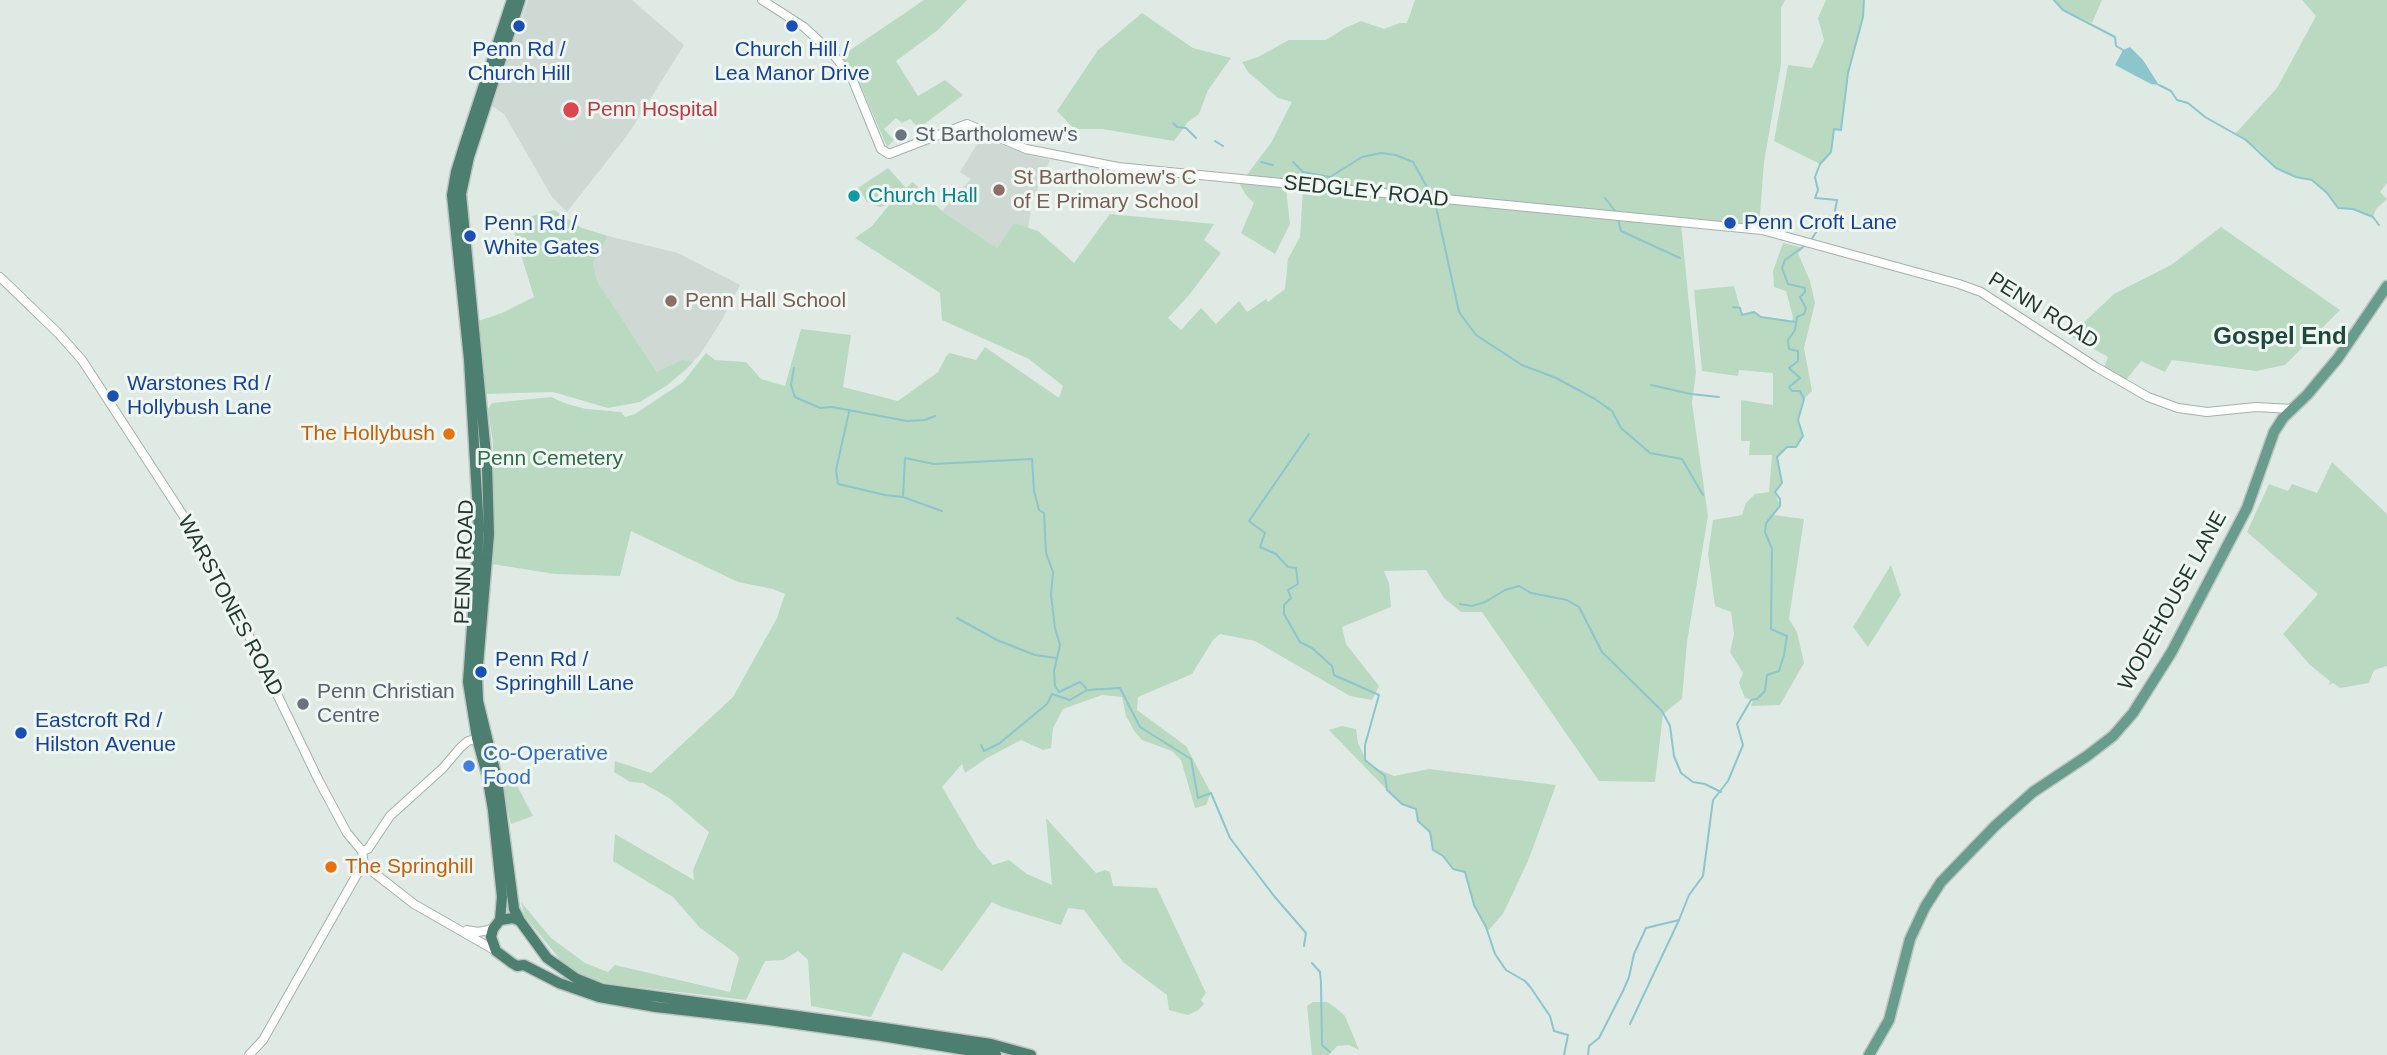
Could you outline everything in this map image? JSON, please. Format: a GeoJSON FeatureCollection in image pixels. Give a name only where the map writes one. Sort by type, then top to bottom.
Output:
{"type":"FeatureCollection","features":[{"type":"Feature","properties":{"kind":"highway","name":"PENN ROAD"},"geometry":{"type":"LineString","coordinates":[[512,0],[464,145],[452,195],[467,326],[477,464],[479,530],[468,682],[505,830],[513,909],[520,922]]}},
{"type":"Feature","properties":{"kind":"highway","name":"PENN ROAD"},"geometry":{"type":"LineString","coordinates":[[496,925],[502,897],[477,677],[489,534],[487,465],[461,194],[469,157],[520,0]]}},
{"type":"Feature","properties":{"kind":"highway"},"geometry":{"type":"LineString","coordinates":[[996,1055],[782,1021],[618,1001],[579,990],[524,965],[512,963],[496,951],[492,941],[496,925],[513,918],[520,922],[547,958],[577,979],[612,991],[990,1044],[1031,1055]]}},
{"type":"Feature","properties":{"kind":"highway"},"geometry":{"type":"LineString","coordinates":[[524,965],[531,958],[536,946]]}},
{"type":"Feature","properties":{"kind":"main road","name":"WODEHOUSE LANE"},"geometry":{"type":"LineString","coordinates":[[1868,1055],[1889,1020],[1904,957],[1930,898],[1962,859],[2033,792],[2113,736],[2133,713],[2171,653],[2247,508],[2274,432],[2283,418],[2339,358],[2387,286]]}},
{"type":"Feature","properties":{"kind":"street","name":"SEDGLEY ROAD"},"geometry":{"type":"LineString","coordinates":[[762,0],[811,33],[833,54],[852,78],[881,149],[886,153],[899,152],[967,124],[1026,149],[1099,164],[1762,230],[1770,234]]}},
{"type":"Feature","properties":{"kind":"street","name":"PENN ROAD"},"geometry":{"type":"LineString","coordinates":[[1770,234],[1981,292],[2127,385],[2148,397],[2178,408],[2207,412],[2256,407],[2292,409]]}},
{"type":"Feature","properties":{"kind":"street","name":"WARSTONES ROAD"},"geometry":{"type":"LineString","coordinates":[[0,277],[76,353],[142,450],[212,564],[319,781],[347,833],[362,851],[365,865]]}},
{"type":"Feature","properties":{"kind":"street"},"geometry":{"type":"LineString","coordinates":[[362,851],[368,849],[390,816],[443,768],[460,748],[482,737]]}},
{"type":"Feature","properties":{"kind":"street"},"geometry":{"type":"LineString","coordinates":[[249,1055],[262,1040],[360,869],[365,865],[405,898],[496,951]]}},
{"type":"Feature","properties":{"kind":"street"},"geometry":{"type":"LineString","coordinates":[[457,927],[478,932],[496,925]]}},
{"type":"Feature","properties":{"kind":"shaded area","name":"Penn Hospital"},"geometry":{"type":"Polygon","coordinates":[[[528,0],[632,0],[684,45],[629,133],[567,212],[552,197],[504,114],[492,106],[528,0]]]}},
{"type":"Feature","properties":{"kind":"shaded area","name":"St Bartholomew's C of E Primary School"},"geometry":{"type":"Polygon","coordinates":[[[982,136],[1028,155],[1050,160],[1032,202],[1028,228],[1014,223],[997,248],[942,211],[971,179],[960,172],[982,136]]]}},
{"type":"Feature","properties":{"kind":"shaded area","name":"Penn Hall School"},"geometry":{"type":"Polygon","coordinates":[[[608,236],[678,253],[740,285],[701,353],[666,386],[597,281],[593,263],[608,236]]]}},
{"type":"Feature","properties":{"kind":"green space"},"geometry":{"type":"Polygon","coordinates":[[[924,0],[967,0],[938,30],[896,61],[918,96],[945,80],[963,95],[919,128],[910,119],[902,123],[896,118],[884,129],[894,140],[887,147],[861,86],[853,71],[840,57],[924,0]]]}},
{"type":"Feature","properties":{"kind":"green space"},"geometry":{"type":"Polygon","coordinates":[[[1415,0],[1785,0],[1781,8],[1781,64],[1764,162],[1759,228],[1322,181],[1246,176],[1271,143],[1292,102],[1278,98],[1248,72],[1242,62],[1258,57],[1289,40],[1326,40],[1361,21],[1384,29],[1407,23],[1415,0]]]}},
{"type":"Feature","properties":{"kind":"green space"},"geometry":{"type":"Polygon","coordinates":[[[1826,0],[1864,0],[1863,17],[1848,73],[1841,130],[1834,129],[1831,152],[1820,164],[1774,141],[1788,65],[1812,68],[1824,40],[1818,18],[1826,0]]]}},
{"type":"Feature","properties":{"kind":"green space"},"geometry":{"type":"Polygon","coordinates":[[[2054,0],[2102,0],[2092,23],[2063,10],[2054,0]]]}},
{"type":"Feature","properties":{"kind":"green space"},"geometry":{"type":"Polygon","coordinates":[[[2302,0],[2387,0],[2387,183],[2380,192],[2387,199],[2376,209],[2373,217],[2353,209],[2338,208],[2327,193],[2312,180],[2296,177],[2276,168],[2258,149],[2235,134],[2277,88],[2316,16],[2302,0]]]}},
{"type":"Feature","properties":{"kind":"green space"},"geometry":{"type":"Polygon","coordinates":[[[1142,13],[1193,48],[1231,58],[1208,90],[1199,114],[1188,122],[1174,141],[1102,129],[1074,129],[1057,111],[1098,50],[1142,13]]]}},
{"type":"Feature","properties":{"kind":"green space","name":"Penn Cemetery"},"geometry":{"type":"Polygon","coordinates":[[[888,168],[906,188],[913,182],[942,211],[997,248],[1014,223],[1038,231],[1074,263],[1110,214],[1214,224],[1204,240],[1221,253],[1168,318],[1181,330],[1201,308],[1216,324],[1239,301],[1247,312],[1266,299],[1268,302],[1285,289],[1288,259],[1300,237],[1303,189],[1681,224],[1696,372],[1692,403],[1708,516],[1687,642],[1682,699],[1663,714],[1655,782],[1599,781],[1482,612],[1461,612],[1444,598],[1426,570],[1384,571],[1389,583],[1391,607],[1342,627],[1346,644],[1379,686],[1372,700],[1350,696],[1255,641],[1220,634],[1213,640],[1192,674],[1138,697],[1137,710],[1186,746],[1211,793],[1206,805],[1195,808],[1181,760],[1172,751],[1142,740],[1135,732],[1126,716],[1122,697],[1102,695],[1063,709],[1053,728],[1051,748],[1043,750],[1021,740],[965,773],[962,764],[942,787],[978,848],[993,865],[1009,860],[1027,874],[1052,885],[1046,818],[1096,873],[1105,870],[1110,872],[1113,886],[1157,888],[1206,993],[1201,1000],[1204,1004],[1188,1015],[1169,1010],[1167,995],[1123,962],[1084,910],[1068,908],[1061,925],[992,902],[942,971],[903,952],[871,1017],[811,1006],[808,960],[798,951],[783,960],[765,961],[746,1000],[612,984],[568,969],[525,917],[521,902],[551,938],[585,963],[608,972],[615,965],[730,992],[739,958],[735,953],[700,928],[673,897],[613,861],[615,834],[694,880],[693,870],[709,832],[669,798],[643,783],[630,782],[614,772],[615,761],[651,773],[733,697],[777,618],[785,594],[738,582],[631,531],[620,576],[555,574],[492,564],[493,442],[488,409],[492,403],[551,397],[586,409],[621,412],[625,417],[635,414],[683,382],[706,353],[715,360],[746,362],[761,379],[785,386],[801,329],[851,335],[843,387],[898,401],[938,372],[950,353],[976,360],[985,347],[1059,398],[1063,386],[1029,359],[942,320],[940,293],[855,238],[872,226],[890,204],[880,207],[867,202],[858,188],[888,168]]]}},
{"type":"Feature","properties":{"kind":"green space"},"geometry":{"type":"Polygon","coordinates":[[[1239,183],[1286,188],[1290,224],[1275,254],[1241,233],[1254,203],[1239,183]]]}},
{"type":"Feature","properties":{"kind":"green space"},"geometry":{"type":"Polygon","coordinates":[[[554,210],[582,228],[608,236],[593,263],[597,281],[657,372],[682,360],[693,362],[666,386],[640,402],[608,408],[553,392],[486,394],[478,321],[502,313],[534,297],[511,222],[554,210]]]}},
{"type":"Feature","properties":{"kind":"green space"},"geometry":{"type":"Polygon","coordinates":[[[2221,227],[2340,310],[2285,365],[2256,371],[2172,360],[2165,372],[2141,361],[2126,380],[2104,367],[2108,357],[2072,337],[2114,294],[2171,265],[2221,227]]]}},
{"type":"Feature","properties":{"kind":"green space"},"geometry":{"type":"Polygon","coordinates":[[[1783,243],[1804,248],[1798,253],[1810,281],[1815,303],[1804,348],[1812,391],[1804,399],[1798,420],[1803,436],[1796,447],[1787,447],[1777,457],[1782,483],[1775,492],[1780,506],[1773,515],[1804,519],[1789,619],[1797,632],[1804,663],[1780,705],[1751,706],[1753,700],[1745,698],[1739,683],[1743,673],[1730,652],[1734,634],[1731,612],[1715,606],[1708,554],[1713,520],[1742,515],[1746,503],[1755,494],[1769,492],[1772,455],[1749,455],[1750,441],[1741,441],[1741,400],[1773,405],[1773,373],[1739,370],[1738,376],[1702,371],[1694,290],[1734,286],[1742,315],[1754,312],[1761,317],[1792,322],[1786,291],[1774,287],[1773,271],[1783,243]]]}},
{"type":"Feature","properties":{"kind":"green space"},"geometry":{"type":"Polygon","coordinates":[[[2332,462],[2387,514],[2387,666],[2374,670],[2369,683],[2340,688],[2333,683],[2329,685],[2330,681],[2310,665],[2283,634],[2318,594],[2247,532],[2269,484],[2288,491],[2292,484],[2317,493],[2332,462]]]}},
{"type":"Feature","properties":{"kind":"green space"},"geometry":{"type":"Polygon","coordinates":[[[1891,565],[1901,595],[1868,647],[1853,627],[1891,565]]]}},
{"type":"Feature","properties":{"kind":"green space"},"geometry":{"type":"Polygon","coordinates":[[[1342,726],[1356,729],[1358,743],[1366,760],[1375,768],[1394,776],[1429,769],[1556,785],[1528,861],[1503,914],[1487,932],[1474,905],[1465,872],[1453,869],[1443,856],[1433,850],[1430,832],[1418,821],[1416,809],[1402,804],[1329,730],[1342,726]]]}},
{"type":"Feature","properties":{"kind":"green space"},"geometry":{"type":"Polygon","coordinates":[[[513,778],[533,816],[511,824],[500,779],[513,778]]]}},
{"type":"Feature","properties":{"kind":"green space"},"geometry":{"type":"Polygon","coordinates":[[[1313,1002],[1327,1002],[1345,1016],[1359,1050],[1349,1045],[1337,1046],[1329,1055],[1312,1055],[1307,1006],[1313,1002]]]}},
{"type":"Feature","properties":{"kind":"water"},"geometry":{"type":"Polygon","coordinates":[[[2130,47],[2143,60],[2159,85],[2151,84],[2115,65],[2123,50],[2130,47]]]}},
{"type":"Feature","properties":{"kind":"waterway"},"geometry":{"type":"LineString","coordinates":[[1811,240],[1827,216],[1834,217],[1837,200],[1815,198],[1818,190],[1815,177],[1820,164],[1831,152],[1834,129],[1841,130],[1848,73],[1863,17],[1864,0]]}},
{"type":"Feature","properties":{"kind":"waterway"},"geometry":{"type":"LineString","coordinates":[[2054,0],[2063,10],[2115,37],[2116,46],[2123,50]]}},
{"type":"Feature","properties":{"kind":"waterway"},"geometry":{"type":"LineString","coordinates":[[2159,85],[2171,91],[2177,100],[2188,103],[2205,117],[2246,140],[2276,168],[2296,177],[2312,180],[2327,193],[2338,208],[2353,209],[2373,217],[2379,225]]}},
{"type":"Feature","properties":{"kind":"waterway"},"geometry":{"type":"LineString","coordinates":[[1173,123],[1177,127],[1186,128],[1196,138]]}},
{"type":"Feature","properties":{"kind":"waterway"},"geometry":{"type":"LineString","coordinates":[[1215,141],[1223,146]]}},
{"type":"Feature","properties":{"kind":"waterway"},"geometry":{"type":"LineString","coordinates":[[1293,162],[1303,172],[1330,177],[1362,157],[1381,153],[1396,155],[1413,162],[1431,194]]}},
{"type":"Feature","properties":{"kind":"waterway"},"geometry":{"type":"LineString","coordinates":[[1261,162],[1273,165]]}},
{"type":"Feature","properties":{"kind":"waterway"},"geometry":{"type":"LineString","coordinates":[[1605,198],[1615,211]]}},
{"type":"Feature","properties":{"kind":"waterway"},"geometry":{"type":"LineString","coordinates":[[1435,202],[1459,312],[1476,335],[1522,365],[1556,378],[1595,399],[1612,411],[1621,428],[1650,453],[1682,459],[1703,495]]}},
{"type":"Feature","properties":{"kind":"waterway"},"geometry":{"type":"LineString","coordinates":[[1618,219],[1621,231],[1680,258]]}},
{"type":"Feature","properties":{"kind":"waterway"},"geometry":{"type":"LineString","coordinates":[[1588,1055],[1589,1046],[1599,1038],[1623,991],[1634,954],[1646,928],[1679,920],[1689,895],[1703,876],[1713,800],[1728,781],[1743,745],[1737,724],[1751,700],[1757,699],[1765,691],[1767,675],[1779,671],[1784,655],[1787,636],[1771,629],[1772,549],[1765,532],[1766,523],[1780,506],[1780,499],[1775,492],[1782,483],[1777,457],[1787,447],[1796,447],[1803,436],[1798,420],[1804,399],[1800,391],[1792,391],[1789,387],[1800,378],[1789,368],[1798,361],[1798,351],[1789,349],[1788,340],[1795,330],[1797,317],[1804,314],[1806,308],[1800,297],[1805,288],[1788,284],[1782,268],[1785,260],[1807,244]]}},
{"type":"Feature","properties":{"kind":"waterway"},"geometry":{"type":"LineString","coordinates":[[1733,307],[1740,308],[1742,315],[1754,312],[1761,317],[1795,322]]}},
{"type":"Feature","properties":{"kind":"waterway"},"geometry":{"type":"LineString","coordinates":[[794,368],[791,385],[795,397],[820,408],[832,407],[907,421],[925,420],[935,416]]}},
{"type":"Feature","properties":{"kind":"waterway"},"geometry":{"type":"LineString","coordinates":[[1651,385],[1719,397]]}},
{"type":"Feature","properties":{"kind":"waterway"},"geometry":{"type":"LineString","coordinates":[[849,412],[836,470],[838,484],[903,497]]}},
{"type":"Feature","properties":{"kind":"waterway"},"geometry":{"type":"LineString","coordinates":[[1309,434],[1249,521],[1265,533],[1260,547],[1276,554],[1288,567],[1296,568],[1298,584],[1288,590],[1291,598],[1284,605],[1284,614],[1300,642],[1312,648],[1332,666],[1334,675],[1379,695],[1365,745],[1365,760],[1385,776],[1387,790],[1402,804],[1416,809],[1418,821],[1430,832],[1433,850],[1443,856],[1453,869],[1465,872],[1474,905],[1486,927],[1495,954],[1506,970],[1525,981],[1531,988],[1550,1016],[1554,1031],[1568,1035],[1564,1055]]}},
{"type":"Feature","properties":{"kind":"waterway"},"geometry":{"type":"LineString","coordinates":[[942,511],[903,497],[905,458],[934,464],[1032,459],[1034,491],[1039,510],[1044,513],[1046,553],[1053,572],[1051,595],[1060,645],[1054,671],[1055,686],[1059,692],[1080,682],[1086,688]]}},
{"type":"Feature","properties":{"kind":"waterway"},"geometry":{"type":"LineString","coordinates":[[1460,604],[1472,606],[1519,586],[1531,593],[1567,600],[1579,607],[1602,652],[1662,711],[1670,726],[1674,756],[1681,773],[1693,782],[1705,784],[1721,792]]}},
{"type":"Feature","properties":{"kind":"waterway"},"geometry":{"type":"LineString","coordinates":[[957,618],[997,640],[1035,655],[1056,658]]}},
{"type":"Feature","properties":{"kind":"waterway"},"geometry":{"type":"LineString","coordinates":[[981,745],[984,751],[1000,743],[1047,704],[1052,694],[1070,700],[1087,690],[1120,688],[1140,727],[1191,759],[1198,798],[1211,793],[1230,838],[1306,933],[1304,946]]}},
{"type":"Feature","properties":{"kind":"waterway"},"geometry":{"type":"LineString","coordinates":[[1630,1024],[1679,920]]}},
{"type":"Feature","properties":{"kind":"waterway"},"geometry":{"type":"LineString","coordinates":[[1312,963],[1320,972],[1322,1045],[1330,1052]]}},
{"type":"Feature","properties":{"kind":"place","name":"Penn Rd / Church Hill"},"geometry":{"type":"Point","coordinates":[519,26]}},
{"type":"Feature","properties":{"kind":"place","name":"Church Hill / Lea Manor Drive"},"geometry":{"type":"Point","coordinates":[792,26]}},
{"type":"Feature","properties":{"kind":"place","name":"Penn Hospital"},"geometry":{"type":"Point","coordinates":[571,110]}},
{"type":"Feature","properties":{"kind":"place","name":"St Bartholomew's"},"geometry":{"type":"Point","coordinates":[901,135]}},
{"type":"Feature","properties":{"kind":"place","name":"St Bartholomew's C of E Primary School"},"geometry":{"type":"Point","coordinates":[999,190]}},
{"type":"Feature","properties":{"kind":"place","name":"Church Hall"},"geometry":{"type":"Point","coordinates":[854,196]}},
{"type":"Feature","properties":{"kind":"place","name":"Penn Croft Lane"},"geometry":{"type":"Point","coordinates":[1730,223]}},
{"type":"Feature","properties":{"kind":"place","name":"Penn Rd / White Gates"},"geometry":{"type":"Point","coordinates":[470,236]}},
{"type":"Feature","properties":{"kind":"place","name":"Penn Hall School"},"geometry":{"type":"Point","coordinates":[671,301]}},
{"type":"Feature","properties":{"kind":"place","name":"Warstones Rd / Hollybush Lane"},"geometry":{"type":"Point","coordinates":[113,396]}},
{"type":"Feature","properties":{"kind":"place","name":"The Hollybush"},"geometry":{"type":"Point","coordinates":[449,434]}},
{"type":"Feature","properties":{"kind":"place","name":"Penn Rd / Springhill Lane"},"geometry":{"type":"Point","coordinates":[481,672]}},
{"type":"Feature","properties":{"kind":"place","name":"Penn Christian Centre"},"geometry":{"type":"Point","coordinates":[303,704]}},
{"type":"Feature","properties":{"kind":"place","name":"Eastcroft Rd / Hilston Avenue"},"geometry":{"type":"Point","coordinates":[21,733]}},
{"type":"Feature","properties":{"kind":"place","name":"Co-Operative Food"},"geometry":{"type":"Point","coordinates":[469,766]}},
{"type":"Feature","properties":{"kind":"place","name":"The Springhill"},"geometry":{"type":"Point","coordinates":[331,867]}},
{"type":"Feature","properties":{"kind":"district","name":"Gospel End"},"geometry":{"type":"Point","coordinates":[2280,337]}}]}
